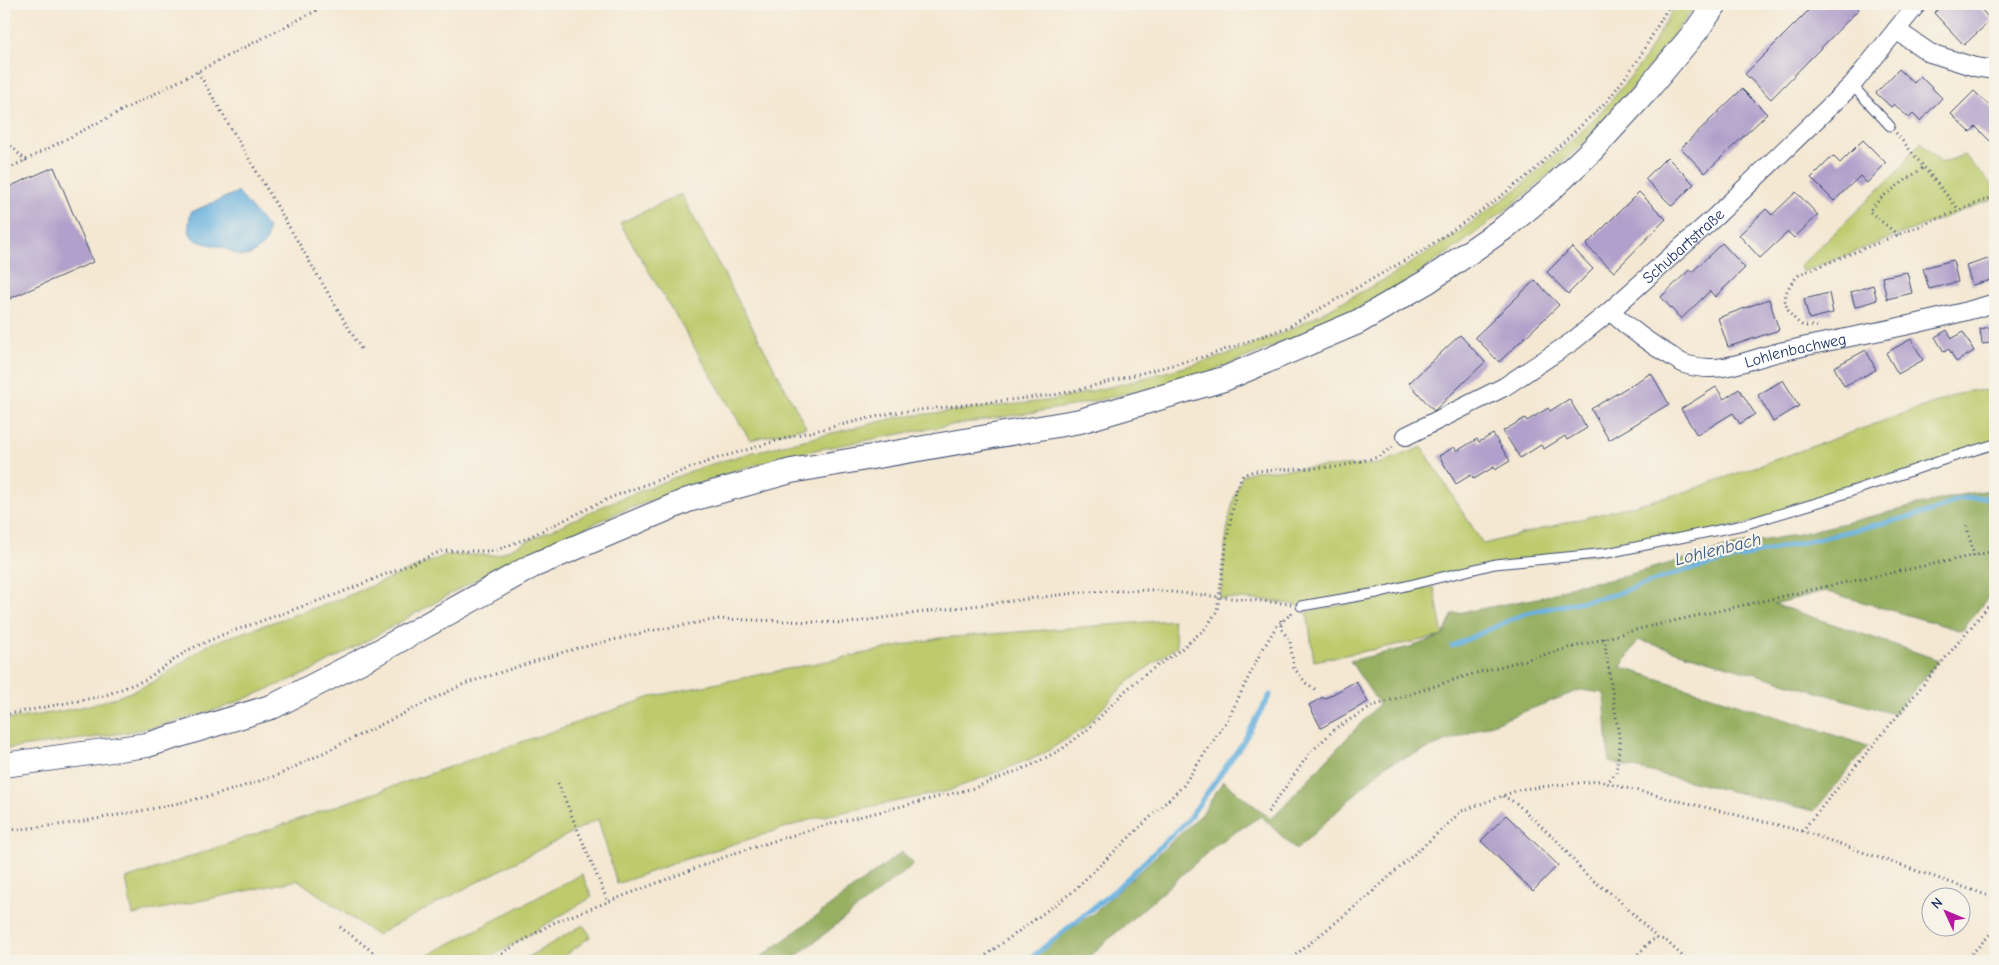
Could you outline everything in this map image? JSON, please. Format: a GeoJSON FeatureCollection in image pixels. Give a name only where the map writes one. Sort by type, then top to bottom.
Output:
{"type":"FeatureCollection","features":[{"type":"Feature","properties":{"kind":"main road"},"geometry":{"type":"LineString","coordinates":[[4,765],[147,745],[274,706],[371,656],[532,566],[688,500],[791,471],[1080,421],[1224,379],[1358,322],[1428,281],[1504,228],[1549,191],[1593,149],[1647,90],[1696,31],[1715,4]]}},
{"type":"Feature","properties":{"kind":"street","name":"Schubartstraße"},"geometry":{"type":"LineString","coordinates":[[1406,436],[1504,387],[1574,341],[1610,311],[1715,217],[1852,85],[1917,4]]}},
{"type":"Feature","properties":{"kind":"street"},"geometry":{"type":"LineString","coordinates":[[1896,30],[1930,53],[1975,67],[1995,70]]}},
{"type":"Feature","properties":{"kind":"street","name":"Lohlenbachweg"},"geometry":{"type":"LineString","coordinates":[[1610,311],[1636,334],[1686,365],[1710,369],[1738,365],[1782,352],[1956,315],[1995,303]]}},
{"type":"Feature","properties":{"kind":"lane"},"geometry":{"type":"LineString","coordinates":[[1852,85],[1890,126]]}},
{"type":"Feature","properties":{"kind":"lane"},"geometry":{"type":"LineString","coordinates":[[1301,606],[1377,593],[1495,564],[1607,553],[1743,525],[1826,500],[1995,444]]}},
{"type":"Feature","properties":{"kind":"path"},"geometry":{"type":"LineString","coordinates":[[4,171],[329,4]]}},
{"type":"Feature","properties":{"kind":"path"},"geometry":{"type":"LineString","coordinates":[[4,714],[103,696],[145,680],[188,650],[222,635],[340,593],[442,550],[494,551],[525,539],[612,497],[712,460],[793,436],[892,413],[1054,395],[1082,389],[1210,356],[1288,327],[1425,249],[1492,203],[1531,173],[1608,100],[1638,60],[1670,4]]}},
{"type":"Feature","properties":{"kind":"path"},"geometry":{"type":"LineString","coordinates":[[198,72],[361,349]]}},
{"type":"Feature","properties":{"kind":"path"},"geometry":{"type":"LineString","coordinates":[[1890,126],[1959,210]]}},
{"type":"Feature","properties":{"kind":"path"},"geometry":{"type":"LineString","coordinates":[[4,139],[26,161]]}},
{"type":"Feature","properties":{"kind":"path"},"geometry":{"type":"LineString","coordinates":[[1899,235],[1868,211],[1882,197],[1924,167]]}},
{"type":"Feature","properties":{"kind":"path"},"geometry":{"type":"LineString","coordinates":[[1820,325],[1804,326],[1792,317],[1785,300],[1789,284],[1800,274],[1995,196]]}},
{"type":"Feature","properties":{"kind":"path"},"geometry":{"type":"LineString","coordinates":[[489,961],[553,924],[735,853],[823,826],[974,788],[1032,765],[1062,749],[1087,730],[1126,690],[1145,674],[1179,651],[1206,628],[1217,611],[1227,538],[1237,487],[1243,475],[1254,471],[1337,467],[1378,457],[1406,436]]}},
{"type":"Feature","properties":{"kind":"path"},"geometry":{"type":"LineString","coordinates":[[1968,526],[1974,556]]}},
{"type":"Feature","properties":{"kind":"path"},"geometry":{"type":"LineString","coordinates":[[1268,812],[1309,754],[1336,728],[1374,706],[1469,675],[1604,638],[1824,587],[1995,551]]}},
{"type":"Feature","properties":{"kind":"path"},"geometry":{"type":"LineString","coordinates":[[4,832],[92,820],[156,808],[228,791],[278,775],[464,684],[567,651],[650,631],[718,619],[848,623],[941,609],[1082,592],[1151,590],[1220,598],[1272,601],[1301,606]]}},
{"type":"Feature","properties":{"kind":"path"},"geometry":{"type":"LineString","coordinates":[[1802,831],[1995,598]]}},
{"type":"Feature","properties":{"kind":"path"},"geometry":{"type":"LineString","coordinates":[[978,961],[1071,893],[1183,786],[1228,719],[1261,652],[1282,620],[1301,606]]}},
{"type":"Feature","properties":{"kind":"path"},"geometry":{"type":"LineString","coordinates":[[1282,620],[1281,628],[1290,642],[1294,668],[1306,683],[1318,691]]}},
{"type":"Feature","properties":{"kind":"path"},"geometry":{"type":"LineString","coordinates":[[1604,638],[1620,743],[1616,773],[1606,783]]}},
{"type":"Feature","properties":{"kind":"path"},"geometry":{"type":"LineString","coordinates":[[1288,961],[1367,897],[1462,811],[1520,789],[1598,781],[1802,831],[1995,898]]}},
{"type":"Feature","properties":{"kind":"path"},"geometry":{"type":"LineString","coordinates":[[558,783],[608,902]]}},
{"type":"Feature","properties":{"kind":"path"},"geometry":{"type":"LineString","coordinates":[[1502,796],[1516,803],[1557,841],[1587,876],[1616,897],[1657,938],[1665,940],[1688,961]]}},
{"type":"Feature","properties":{"kind":"path"},"geometry":{"type":"LineString","coordinates":[[340,927],[385,961]]}},
{"type":"Feature","properties":{"kind":"path"},"geometry":{"type":"LineString","coordinates":[[1965,961],[1995,928]]}},
{"type":"Feature","properties":{"kind":"path"},"geometry":{"type":"LineString","coordinates":[[1631,961],[1651,941],[1657,938]]}},
{"type":"Feature","properties":{"kind":"green space"},"geometry":{"type":"Polygon","coordinates":[[[1676,4],[1697,4],[1636,84],[1586,141],[1530,191],[1461,244],[1398,287],[1328,324],[1201,376],[1067,407],[921,430],[810,451],[740,469],[617,513],[488,573],[312,671],[225,707],[160,726],[106,736],[4,749],[4,720],[60,711],[116,698],[151,683],[212,643],[340,599],[446,555],[497,555],[612,502],[702,467],[746,454],[899,417],[1054,400],[1126,383],[1224,356],[1288,331],[1389,277],[1455,235],[1520,187],[1577,136],[1610,102],[1643,61],[1676,4]]]}},
{"type":"Feature","properties":{"kind":"green space"},"geometry":{"type":"Polygon","coordinates":[[[1921,142],[1941,163],[1964,155],[1995,188],[1995,198],[1802,272],[1800,266],[1904,165],[1909,154],[1921,142]]]}},
{"type":"Feature","properties":{"kind":"green space"},"geometry":{"type":"Polygon","coordinates":[[[681,194],[806,427],[750,440],[620,223],[681,194]]]}},
{"type":"Feature","properties":{"kind":"green space"},"geometry":{"type":"Polygon","coordinates":[[[1995,390],[1995,444],[1743,525],[1607,553],[1515,562],[1301,606],[1272,601],[1220,598],[1229,518],[1237,488],[1243,475],[1254,471],[1379,464],[1422,447],[1483,544],[1685,492],[1967,391],[1995,390]]]}},
{"type":"Feature","properties":{"kind":"green space"},"geometry":{"type":"Polygon","coordinates":[[[1995,489],[1995,588],[1962,631],[1825,591],[1774,604],[1939,660],[1894,714],[1638,640],[1621,667],[1868,746],[1814,811],[1609,762],[1604,693],[1580,690],[1386,765],[1296,850],[1261,816],[1218,843],[1084,961],[1023,961],[1094,913],[1202,814],[1223,781],[1271,819],[1379,704],[1350,661],[1410,647],[1443,636],[1453,614],[1543,597],[1578,584],[1609,580],[1733,546],[1799,534],[1955,496],[1995,489]]]}},
{"type":"Feature","properties":{"kind":"green space"},"geometry":{"type":"Polygon","coordinates":[[[1434,587],[1443,636],[1314,661],[1307,612],[1434,587]]]}},
{"type":"Feature","properties":{"kind":"green space"},"geometry":{"type":"Polygon","coordinates":[[[1173,620],[1177,646],[1124,685],[1084,728],[1041,755],[948,791],[819,817],[683,860],[617,884],[598,819],[376,935],[298,880],[133,915],[126,879],[654,696],[940,638],[1173,620]]]}},
{"type":"Feature","properties":{"kind":"green space"},"geometry":{"type":"Polygon","coordinates":[[[902,852],[914,864],[790,961],[756,961],[902,852]]]}},
{"type":"Feature","properties":{"kind":"green space"},"geometry":{"type":"Polygon","coordinates":[[[582,874],[592,897],[485,961],[417,961],[582,874]]]}},
{"type":"Feature","properties":{"kind":"green space"},"geometry":{"type":"Polygon","coordinates":[[[583,925],[591,936],[558,961],[521,961],[583,925]]]}},
{"type":"Feature","properties":{"kind":"water"},"geometry":{"type":"Polygon","coordinates":[[[238,192],[268,228],[267,240],[260,248],[245,256],[237,255],[218,246],[202,243],[192,237],[189,231],[191,212],[238,192]]]}},
{"type":"Feature","properties":{"kind":"building"},"geometry":{"type":"Polygon","coordinates":[[[1815,4],[1854,4],[1859,9],[1771,99],[1745,74],[1815,4]]]}},
{"type":"Feature","properties":{"kind":"building"},"geometry":{"type":"Polygon","coordinates":[[[1944,4],[1976,4],[1991,20],[1964,45],[1934,13],[1944,4]]]}},
{"type":"Feature","properties":{"kind":"building"},"geometry":{"type":"Polygon","coordinates":[[[1899,69],[1914,83],[1920,76],[1942,98],[1920,121],[1913,114],[1909,118],[1894,104],[1891,107],[1876,93],[1899,69]]]}},
{"type":"Feature","properties":{"kind":"building"},"geometry":{"type":"Polygon","coordinates":[[[1742,89],[1767,114],[1705,173],[1681,148],[1742,89]]]}},
{"type":"Feature","properties":{"kind":"building"},"geometry":{"type":"Polygon","coordinates":[[[1974,91],[1993,109],[1995,106],[1995,146],[1976,127],[1970,132],[1951,114],[1974,91]]]}},
{"type":"Feature","properties":{"kind":"building"},"geometry":{"type":"Polygon","coordinates":[[[1863,140],[1886,163],[1867,183],[1860,176],[1834,201],[1811,178],[1833,156],[1840,163],[1863,140]]]}},
{"type":"Feature","properties":{"kind":"building"},"geometry":{"type":"Polygon","coordinates":[[[1667,157],[1694,184],[1672,206],[1645,179],[1667,157]]]}},
{"type":"Feature","properties":{"kind":"building"},"geometry":{"type":"Polygon","coordinates":[[[54,167],[93,262],[4,301],[4,189],[54,167]]]}},
{"type":"Feature","properties":{"kind":"building"},"geometry":{"type":"Polygon","coordinates":[[[1639,192],[1666,219],[1614,272],[1586,245],[1639,192]]]}},
{"type":"Feature","properties":{"kind":"building"},"geometry":{"type":"Polygon","coordinates":[[[1796,192],[1818,215],[1794,238],[1788,232],[1760,258],[1739,235],[1766,209],[1772,215],[1796,192]]]}},
{"type":"Feature","properties":{"kind":"building"},"geometry":{"type":"Polygon","coordinates":[[[1722,243],[1745,268],[1715,297],[1710,291],[1681,319],[1661,297],[1689,270],[1692,272],[1722,243]]]}},
{"type":"Feature","properties":{"kind":"building"},"geometry":{"type":"Polygon","coordinates":[[[1572,247],[1593,269],[1568,294],[1547,272],[1572,247]]]}},
{"type":"Feature","properties":{"kind":"building"},"geometry":{"type":"Polygon","coordinates":[[[1991,258],[1995,279],[1972,285],[1966,266],[1991,258]]]}},
{"type":"Feature","properties":{"kind":"building"},"geometry":{"type":"Polygon","coordinates":[[[1953,260],[1958,282],[1929,289],[1923,268],[1953,260]]]}},
{"type":"Feature","properties":{"kind":"building"},"geometry":{"type":"Polygon","coordinates":[[[1907,272],[1912,293],[1887,299],[1882,277],[1907,272]]]}},
{"type":"Feature","properties":{"kind":"building"},"geometry":{"type":"Polygon","coordinates":[[[1535,280],[1559,305],[1499,362],[1475,337],[1535,280]]]}},
{"type":"Feature","properties":{"kind":"building"},"geometry":{"type":"Polygon","coordinates":[[[1873,285],[1877,300],[1855,307],[1851,292],[1873,285]]]}},
{"type":"Feature","properties":{"kind":"building"},"geometry":{"type":"Polygon","coordinates":[[[1829,293],[1833,313],[1809,319],[1804,299],[1829,293]]]}},
{"type":"Feature","properties":{"kind":"building"},"geometry":{"type":"Polygon","coordinates":[[[1769,299],[1779,330],[1728,347],[1718,318],[1769,299]]]}},
{"type":"Feature","properties":{"kind":"building"},"geometry":{"type":"Polygon","coordinates":[[[1995,326],[1995,350],[1991,343],[1982,344],[1980,329],[1995,326]]]}},
{"type":"Feature","properties":{"kind":"building"},"geometry":{"type":"Polygon","coordinates":[[[1947,330],[1952,338],[1963,332],[1974,351],[1956,362],[1949,349],[1944,352],[1935,337],[1947,330]]]}},
{"type":"Feature","properties":{"kind":"building"},"geometry":{"type":"Polygon","coordinates":[[[1460,335],[1485,362],[1434,411],[1409,383],[1460,335]]]}},
{"type":"Feature","properties":{"kind":"building"},"geometry":{"type":"Polygon","coordinates":[[[1911,339],[1923,360],[1898,374],[1886,353],[1911,339]]]}},
{"type":"Feature","properties":{"kind":"building"},"geometry":{"type":"Polygon","coordinates":[[[1866,350],[1876,370],[1844,386],[1834,367],[1866,350]]]}},
{"type":"Feature","properties":{"kind":"building"},"geometry":{"type":"Polygon","coordinates":[[[1651,373],[1669,404],[1609,440],[1591,409],[1651,373]]]}},
{"type":"Feature","properties":{"kind":"building"},"geometry":{"type":"Polygon","coordinates":[[[1783,380],[1799,406],[1773,422],[1758,395],[1783,380]]]}},
{"type":"Feature","properties":{"kind":"building"},"geometry":{"type":"Polygon","coordinates":[[[1716,387],[1724,399],[1739,389],[1755,414],[1740,424],[1733,413],[1697,435],[1681,409],[1716,387]]]}},
{"type":"Feature","properties":{"kind":"building"},"geometry":{"type":"Polygon","coordinates":[[[1569,399],[1587,428],[1567,440],[1565,436],[1544,449],[1541,445],[1520,458],[1503,431],[1525,418],[1527,421],[1548,408],[1550,411],[1569,399]]]}},
{"type":"Feature","properties":{"kind":"building"},"geometry":{"type":"Polygon","coordinates":[[[1493,434],[1510,461],[1495,470],[1494,467],[1474,479],[1471,475],[1456,484],[1439,456],[1454,447],[1457,451],[1477,439],[1479,442],[1493,434]]]}},
{"type":"Feature","properties":{"kind":"building"},"geometry":{"type":"Polygon","coordinates":[[[1356,681],[1368,702],[1321,728],[1309,705],[1356,681]]]}},
{"type":"Feature","properties":{"kind":"building"},"geometry":{"type":"Polygon","coordinates":[[[1506,815],[1558,865],[1533,891],[1481,841],[1506,815]]]}},
{"type":"Feature","properties":{"kind":"waterway","name":"Lohlenbach"},"geometry":{"type":"LineString","coordinates":[[1452,646],[1526,613],[1613,595],[1683,571],[1934,511],[1958,499],[1995,497]]}},
{"type":"Feature","properties":{"kind":"waterway"},"geometry":{"type":"LineString","coordinates":[[1027,961],[1114,891],[1187,821],[1242,744],[1270,695]]}}]}
